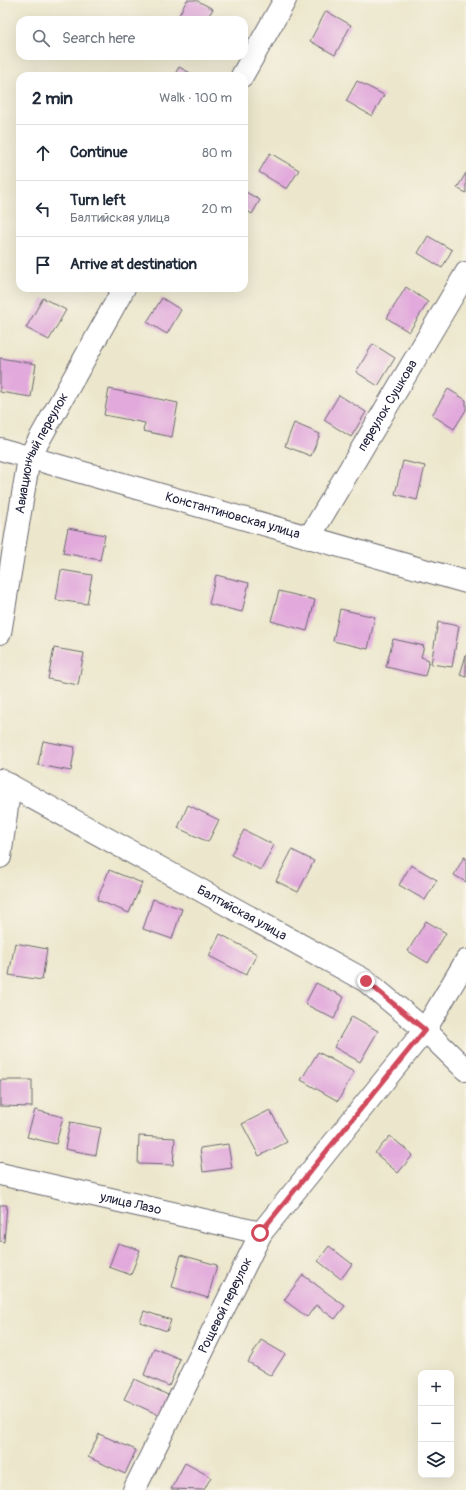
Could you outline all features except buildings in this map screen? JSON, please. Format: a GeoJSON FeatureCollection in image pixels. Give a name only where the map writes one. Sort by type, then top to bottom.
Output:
{"type":"FeatureCollection","features":[{"type":"Feature","properties":{"kind":"street"},"geometry":{"type":"LineString","coordinates":[[244,72],[285,0]]}},
{"type":"Feature","properties":{"kind":"street","name":"переулок Сушкова"},"geometry":{"type":"LineString","coordinates":[[309,538],[466,273]]}},
{"type":"Feature","properties":{"kind":"street","name":"Авиационный переулок"},"geometry":{"type":"LineString","coordinates":[[0,633],[29,458],[122,292]]}},
{"type":"Feature","properties":{"kind":"street","name":"Константиновская улица"},"geometry":{"type":"LineString","coordinates":[[0,449],[466,582]]}},
{"type":"Feature","properties":{"kind":"street"},"geometry":{"type":"LineString","coordinates":[[0,857],[5,783]]}},
{"type":"Feature","properties":{"kind":"street","name":"Балтийская улица"},"geometry":{"type":"LineString","coordinates":[[5,783],[366,981],[425,1030],[466,1070]]}},
{"type":"Feature","properties":{"kind":"street","name":"Рощевой переулок"},"geometry":{"type":"LineString","coordinates":[[134,1490],[260,1233],[425,1030],[466,961]]}},
{"type":"Feature","properties":{"kind":"street","name":"улица Лазо"},"geometry":{"type":"LineString","coordinates":[[0,1174],[260,1233]]}},
{"type":"Feature","properties":{"kind":"route"},"geometry":{"type":"LineString","coordinates":[[260,1233],[425,1030],[366,981]]}}]}
